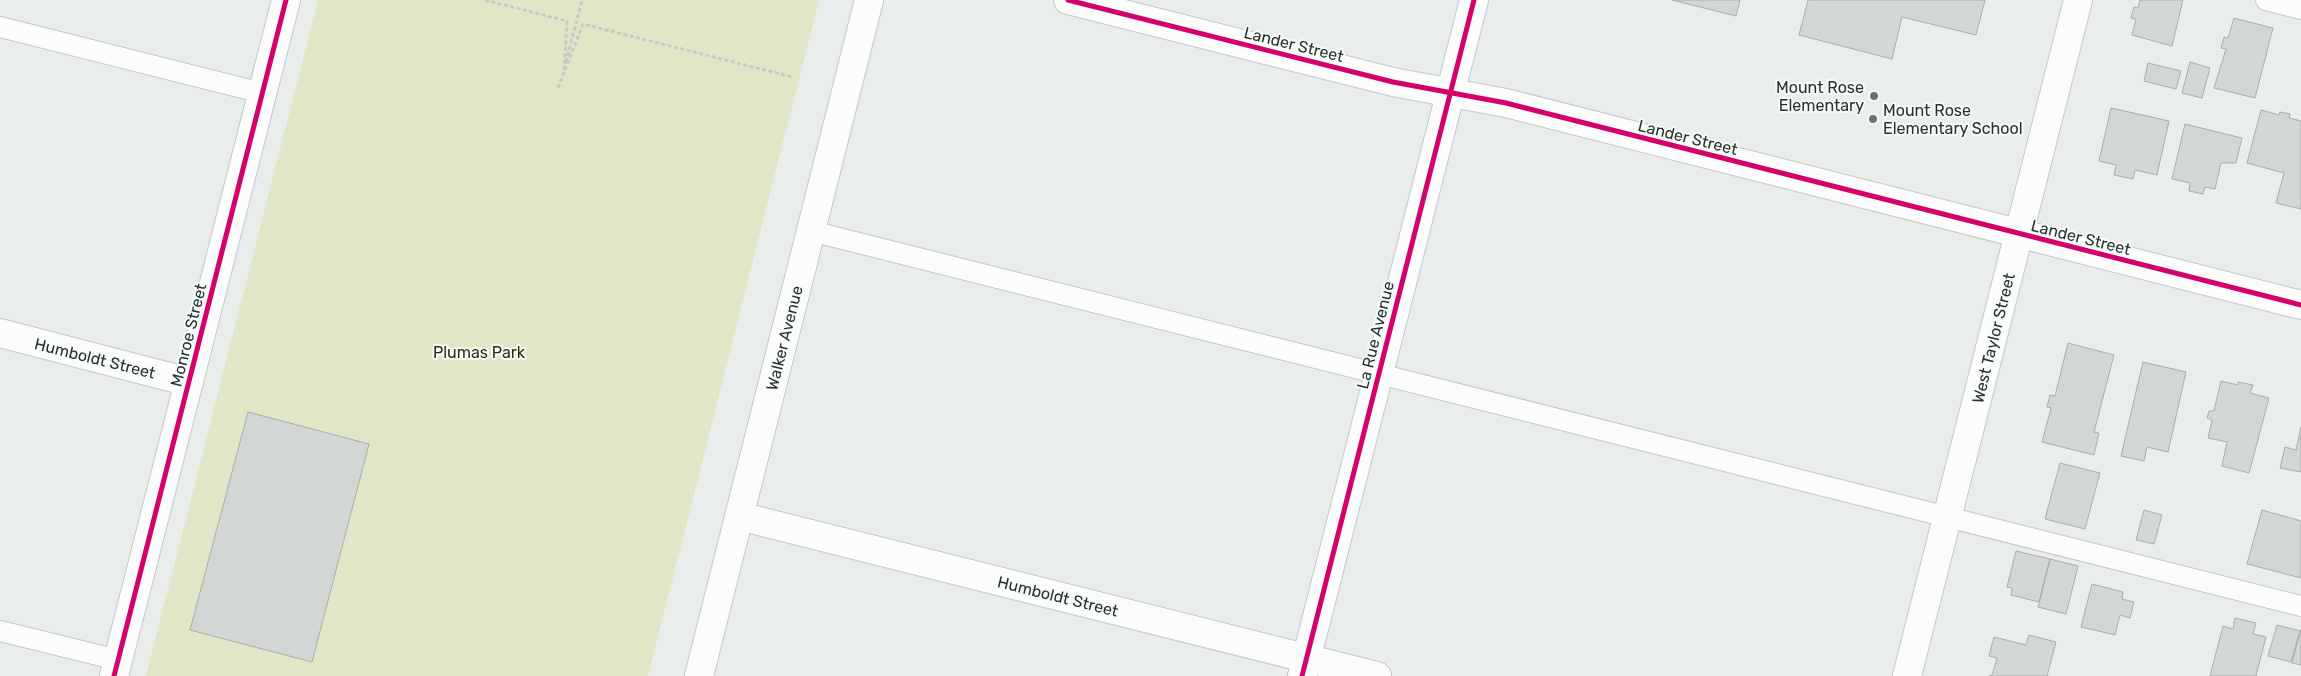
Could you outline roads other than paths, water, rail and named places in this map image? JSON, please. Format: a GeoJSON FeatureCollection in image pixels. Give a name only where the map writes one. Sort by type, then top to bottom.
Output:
{"type":"FeatureCollection","features":[{"type":"Feature","properties":{"kind":"street","name":"Monroe Street"},"geometry":{"type":"LineString","coordinates":[[116,668],[286,0]]}},
{"type":"Feature","properties":{"kind":"street","name":"Walker Avenue"},"geometry":{"type":"LineString","coordinates":[[699,676],[869,0]]}},
{"type":"Feature","properties":{"kind":"street","name":"Lander Street"},"geometry":{"type":"LineString","coordinates":[[1068,0],[1393,82],[1506,104],[2301,305]]}},
{"type":"Feature","properties":{"kind":"street","name":"La Rue Avenue"},"geometry":{"type":"LineString","coordinates":[[1304,667],[1474,0]]}},
{"type":"Feature","properties":{"kind":"street","name":"West Taylor Street"},"geometry":{"type":"LineString","coordinates":[[1907,676],[2078,0]]}},
{"type":"Feature","properties":{"kind":"street","name":"Humboldt Street"},"geometry":{"type":"LineString","coordinates":[[0,333],[189,382]]}},
{"type":"Feature","properties":{"kind":"street","name":"Humboldt Street"},"geometry":{"type":"LineString","coordinates":[[739,516],[1304,667],[1377,676]]}},
{"type":"Feature","properties":{"kind":"lane"},"geometry":{"type":"LineString","coordinates":[[2266,0],[2299,5]]}},
{"type":"Feature","properties":{"kind":"lane"},"geometry":{"type":"LineString","coordinates":[[0,27],[262,93]]}},
{"type":"Feature","properties":{"kind":"lane"},"geometry":{"type":"LineString","coordinates":[[811,231],[2301,606]]}},
{"type":"Feature","properties":{"kind":"lane"},"geometry":{"type":"LineString","coordinates":[[0,631],[116,668]]}},
{"type":"Feature","properties":{"kind":"place","name":"Mount Rose Elementary"},"geometry":{"type":"Point","coordinates":[1874,96]}},
{"type":"Feature","properties":{"kind":"place","name":"Mount Rose Elementary School"},"geometry":{"type":"Point","coordinates":[1873,119]}},
{"type":"Feature","properties":{"kind":"park label","name":"Plumas Park"},"geometry":{"type":"Point","coordinates":[479,352]}}]}
